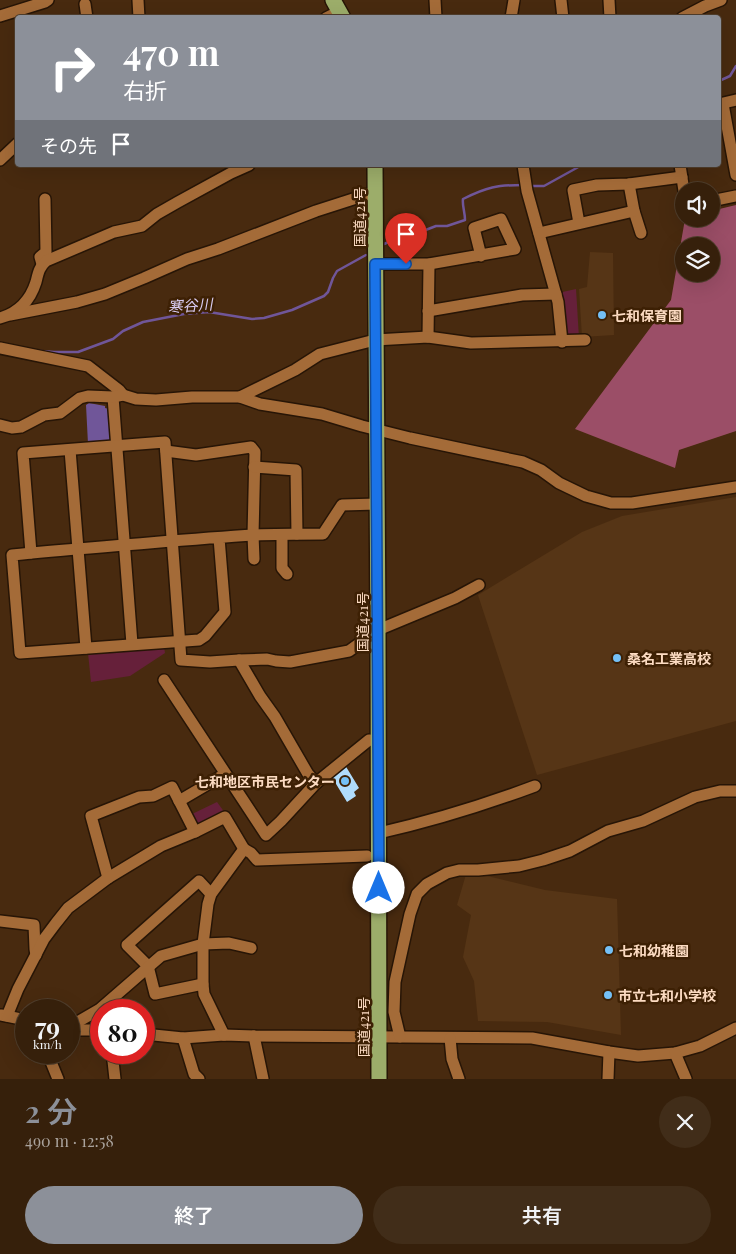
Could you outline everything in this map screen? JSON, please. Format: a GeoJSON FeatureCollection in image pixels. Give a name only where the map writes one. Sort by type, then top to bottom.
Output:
{"type":"FeatureCollection","features":[{"type":"Feature","properties":{"kind":"highway","name":"国道421号"},"geometry":{"type":"LineString","coordinates":[[375,167],[379,1079]]}},
{"type":"Feature","properties":{"kind":"street"},"geometry":{"type":"LineString","coordinates":[[0,16],[48,0]]}},
{"type":"Feature","properties":{"kind":"street"},"geometry":{"type":"LineString","coordinates":[[138,0],[139,15]]}},
{"type":"Feature","properties":{"kind":"street"},"geometry":{"type":"LineString","coordinates":[[435,0],[436,15]]}},
{"type":"Feature","properties":{"kind":"street"},"geometry":{"type":"LineString","coordinates":[[512,15],[514,0]]}},
{"type":"Feature","properties":{"kind":"street"},"geometry":{"type":"LineString","coordinates":[[561,0],[563,15]]}},
{"type":"Feature","properties":{"kind":"street"},"geometry":{"type":"LineString","coordinates":[[609,0],[610,15]]}},
{"type":"Feature","properties":{"kind":"street"},"geometry":{"type":"LineString","coordinates":[[692,6],[705,6],[721,0]]}},
{"type":"Feature","properties":{"kind":"street"},"geometry":{"type":"LineString","coordinates":[[85,4],[87,15]]}},
{"type":"Feature","properties":{"kind":"street"},"geometry":{"type":"LineString","coordinates":[[736,100],[721,104],[736,175]]}},
{"type":"Feature","properties":{"kind":"street"},"geometry":{"type":"LineString","coordinates":[[0,160],[15,146]]}},
{"type":"Feature","properties":{"kind":"street"},"geometry":{"type":"LineString","coordinates":[[5,316],[22,306],[30,296],[39,269],[46,261],[107,235],[142,226],[178,202],[244,167]]}},
{"type":"Feature","properties":{"kind":"street"},"geometry":{"type":"LineString","coordinates":[[523,167],[526,186],[558,302],[562,342]]}},
{"type":"Feature","properties":{"kind":"street"},"geometry":{"type":"LineString","coordinates":[[680,167],[683,182]]}},
{"type":"Feature","properties":{"kind":"street"},"geometry":{"type":"LineString","coordinates":[[579,223],[573,190],[598,184],[629,184],[682,177]]}},
{"type":"Feature","properties":{"kind":"street"},"geometry":{"type":"LineString","coordinates":[[629,184],[634,211],[641,233]]}},
{"type":"Feature","properties":{"kind":"street"},"geometry":{"type":"LineString","coordinates":[[5,316],[77,302],[105,294],[187,259],[316,211],[375,192]]}},
{"type":"Feature","properties":{"kind":"street"},"geometry":{"type":"LineString","coordinates":[[720,199],[736,196]]}},
{"type":"Feature","properties":{"kind":"street"},"geometry":{"type":"LineString","coordinates":[[42,264],[40,258],[46,252],[45,199]]}},
{"type":"Feature","properties":{"kind":"street"},"geometry":{"type":"LineString","coordinates":[[539,233],[634,211]]}},
{"type":"Feature","properties":{"kind":"street"},"geometry":{"type":"LineString","coordinates":[[375,264],[429,264],[481,256]]}},
{"type":"Feature","properties":{"kind":"street"},"geometry":{"type":"LineString","coordinates":[[428,337],[429,264]]}},
{"type":"Feature","properties":{"kind":"street"},"geometry":{"type":"LineString","coordinates":[[428,311],[522,295],[556,294]]}},
{"type":"Feature","properties":{"kind":"street"},"geometry":{"type":"LineString","coordinates":[[240,397],[295,370],[320,354],[375,340],[428,337],[471,343],[584,340]]}},
{"type":"Feature","properties":{"kind":"street"},"geometry":{"type":"LineString","coordinates":[[0,348],[88,366],[119,390],[117,446],[132,644]]}},
{"type":"Feature","properties":{"kind":"street"},"geometry":{"type":"LineString","coordinates":[[0,425],[12,428],[22,427],[44,415],[60,413],[80,398],[88,396],[118,396],[156,400],[192,397],[240,397],[260,404],[322,414],[410,438],[523,462],[541,470],[559,483],[586,496],[612,503],[632,503],[736,487]]}},
{"type":"Feature","properties":{"kind":"street"},"geometry":{"type":"LineString","coordinates":[[31,552],[24,453],[165,442],[181,660],[210,662],[257,659],[290,662],[349,651],[378,630],[455,598],[479,585]]}},
{"type":"Feature","properties":{"kind":"street"},"geometry":{"type":"LineString","coordinates":[[166,452],[196,455],[251,447],[255,452],[254,559]]}},
{"type":"Feature","properties":{"kind":"street"},"geometry":{"type":"LineString","coordinates":[[70,450],[86,648]]}},
{"type":"Feature","properties":{"kind":"street"},"geometry":{"type":"LineString","coordinates":[[254,467],[296,470],[297,534]]}},
{"type":"Feature","properties":{"kind":"street"},"geometry":{"type":"LineString","coordinates":[[219,538],[225,612],[205,636],[199,640],[20,653],[12,555],[253,535],[323,534],[342,504],[377,504]]}},
{"type":"Feature","properties":{"kind":"street"},"geometry":{"type":"LineString","coordinates":[[282,534],[282,568],[287,574]]}},
{"type":"Feature","properties":{"kind":"street"},"geometry":{"type":"LineString","coordinates":[[239,660],[308,774],[316,783]]}},
{"type":"Feature","properties":{"kind":"street"},"geometry":{"type":"LineString","coordinates":[[164,680],[225,774],[244,849],[257,860],[367,856]]}},
{"type":"Feature","properties":{"kind":"street"},"geometry":{"type":"LineString","coordinates":[[235,811],[266,835],[316,783],[369,740],[378,741]]}},
{"type":"Feature","properties":{"kind":"street"},"geometry":{"type":"LineString","coordinates":[[179,801],[225,774]]}},
{"type":"Feature","properties":{"kind":"street"},"geometry":{"type":"LineString","coordinates":[[379,833],[488,803],[535,786]]}},
{"type":"Feature","properties":{"kind":"street"},"geometry":{"type":"LineString","coordinates":[[108,878],[91,816],[139,797],[153,796],[172,787],[195,832]]}},
{"type":"Feature","properties":{"kind":"street"},"geometry":{"type":"LineString","coordinates":[[400,1037],[394,1012],[395,982],[410,914],[417,894],[427,884],[447,873],[459,870],[519,866],[543,860],[570,850],[608,831],[644,821],[695,797],[720,791],[736,791]]}},
{"type":"Feature","properties":{"kind":"street"},"geometry":{"type":"LineString","coordinates":[[3,1015],[44,940],[68,908],[108,878],[162,846],[195,832],[235,811]]}},
{"type":"Feature","properties":{"kind":"street"},"geometry":{"type":"LineString","coordinates":[[224,1035],[204,994],[203,944],[211,894],[244,849]]}},
{"type":"Feature","properties":{"kind":"street"},"geometry":{"type":"LineString","coordinates":[[203,984],[155,994],[148,966],[128,945],[199,881],[211,894]]}},
{"type":"Feature","properties":{"kind":"street"},"geometry":{"type":"LineString","coordinates":[[0,921],[34,925],[36,955]]}},
{"type":"Feature","properties":{"kind":"street"},"geometry":{"type":"LineString","coordinates":[[80,1022],[100,1009],[161,956],[203,944],[229,943],[251,948]]}},
{"type":"Feature","properties":{"kind":"street"},"geometry":{"type":"LineString","coordinates":[[155,1035],[183,1038],[224,1035],[532,1038],[638,1056],[675,1053],[700,1046],[736,1028]]}},
{"type":"Feature","properties":{"kind":"street"},"geometry":{"type":"LineString","coordinates":[[254,1036],[263,1079]]}},
{"type":"Feature","properties":{"kind":"street"},"geometry":{"type":"LineString","coordinates":[[183,1038],[194,1074],[199,1079]]}},
{"type":"Feature","properties":{"kind":"street"},"geometry":{"type":"LineString","coordinates":[[450,1038],[452,1059],[459,1079]]}},
{"type":"Feature","properties":{"kind":"street"},"geometry":{"type":"LineString","coordinates":[[608,1079],[609,1052]]}},
{"type":"Feature","properties":{"kind":"street"},"geometry":{"type":"LineString","coordinates":[[675,1053],[682,1077]]}},
{"type":"Feature","properties":{"kind":"street"},"geometry":{"type":"LineString","coordinates":[[52,1064],[58,1079]]}},
{"type":"Feature","properties":{"kind":"street"},"geometry":{"type":"LineString","coordinates":[[113,1064],[115,1079]]}},
{"type":"Feature","properties":{"kind":"shaded area"},"geometry":{"type":"Polygon","coordinates":[[[736,205],[736,431],[679,450],[675,468],[575,429],[671,300],[675,277],[675,282],[720,282],[720,237],[682,237],[684,227],[720,227],[720,209],[736,205]]]}},
{"type":"Feature","properties":{"kind":"shaded area"},"geometry":{"type":"Polygon","coordinates":[[[590,252],[613,253],[614,335],[582,337],[579,289],[587,287],[590,252]]]}},
{"type":"Feature","properties":{"kind":"shaded area"},"geometry":{"type":"Polygon","coordinates":[[[576,289],[579,338],[563,340],[558,293],[576,289]]]}},
{"type":"Feature","properties":{"kind":"shaded area"},"geometry":{"type":"Polygon","coordinates":[[[89,403],[105,406],[105,408],[110,409],[113,440],[88,444],[86,405],[89,403]]]}},
{"type":"Feature","properties":{"kind":"shaded area","name":"桑名工業高校"},"geometry":{"type":"Polygon","coordinates":[[[736,497],[736,721],[537,775],[478,595],[582,532],[622,516],[736,497]]]}},
{"type":"Feature","properties":{"kind":"shaded area"},"geometry":{"type":"Polygon","coordinates":[[[164,647],[165,653],[130,676],[91,682],[88,653],[164,647]]]}},
{"type":"Feature","properties":{"kind":"shaded area"},"geometry":{"type":"Polygon","coordinates":[[[217,802],[225,813],[199,827],[190,815],[217,802]]]}},
{"type":"Feature","properties":{"kind":"shaded area"},"geometry":{"type":"Polygon","coordinates":[[[467,871],[545,890],[617,899],[621,1035],[547,1022],[478,1021],[474,981],[463,957],[471,915],[457,905],[467,871]]]}},
{"type":"Feature","properties":{"kind":"building","name":"七和地区市民センター"},"geometry":{"type":"Polygon","coordinates":[[[345,765],[359,788],[354,792],[356,796],[347,802],[330,774],[345,765]]]}},
{"type":"Feature","properties":{"kind":"waterway","name":"寒谷川"},"geometry":{"type":"LineString","coordinates":[[721,80],[730,76],[736,66]]}},
{"type":"Feature","properties":{"kind":"waterway","name":"寒谷川"},"geometry":{"type":"LineString","coordinates":[[529,186],[544,186],[578,167]]}},
{"type":"Feature","properties":{"kind":"waterway","name":"寒谷川"},"geometry":{"type":"LineString","coordinates":[[384,244],[414,232],[436,226],[447,226],[465,220],[463,199],[479,192],[499,186],[523,185]]}},
{"type":"Feature","properties":{"kind":"waterway","name":"寒谷川"},"geometry":{"type":"LineString","coordinates":[[40,351],[78,352],[113,339],[123,331],[143,322],[184,314],[209,312],[252,319],[264,318],[292,310],[324,296],[328,292],[337,271],[366,255]]}},
{"type":"Feature","properties":{"kind":"place","name":"七和保育園"},"geometry":{"type":"Point","coordinates":[602,315]}},
{"type":"Feature","properties":{"kind":"place","name":"桑名工業高校"},"geometry":{"type":"Point","coordinates":[617,658]}},
{"type":"Feature","properties":{"kind":"place","name":"七和地区市民センター"},"geometry":{"type":"Point","coordinates":[345,781]}},
{"type":"Feature","properties":{"kind":"place","name":"七和幼稚園"},"geometry":{"type":"Point","coordinates":[609,950]}},
{"type":"Feature","properties":{"kind":"place","name":"市立七和小学校"},"geometry":{"type":"Point","coordinates":[608,995]}},
{"type":"Feature","properties":{"kind":"route"},"geometry":{"type":"LineString","coordinates":[[379,888],[375,264],[406,264]]}}]}
